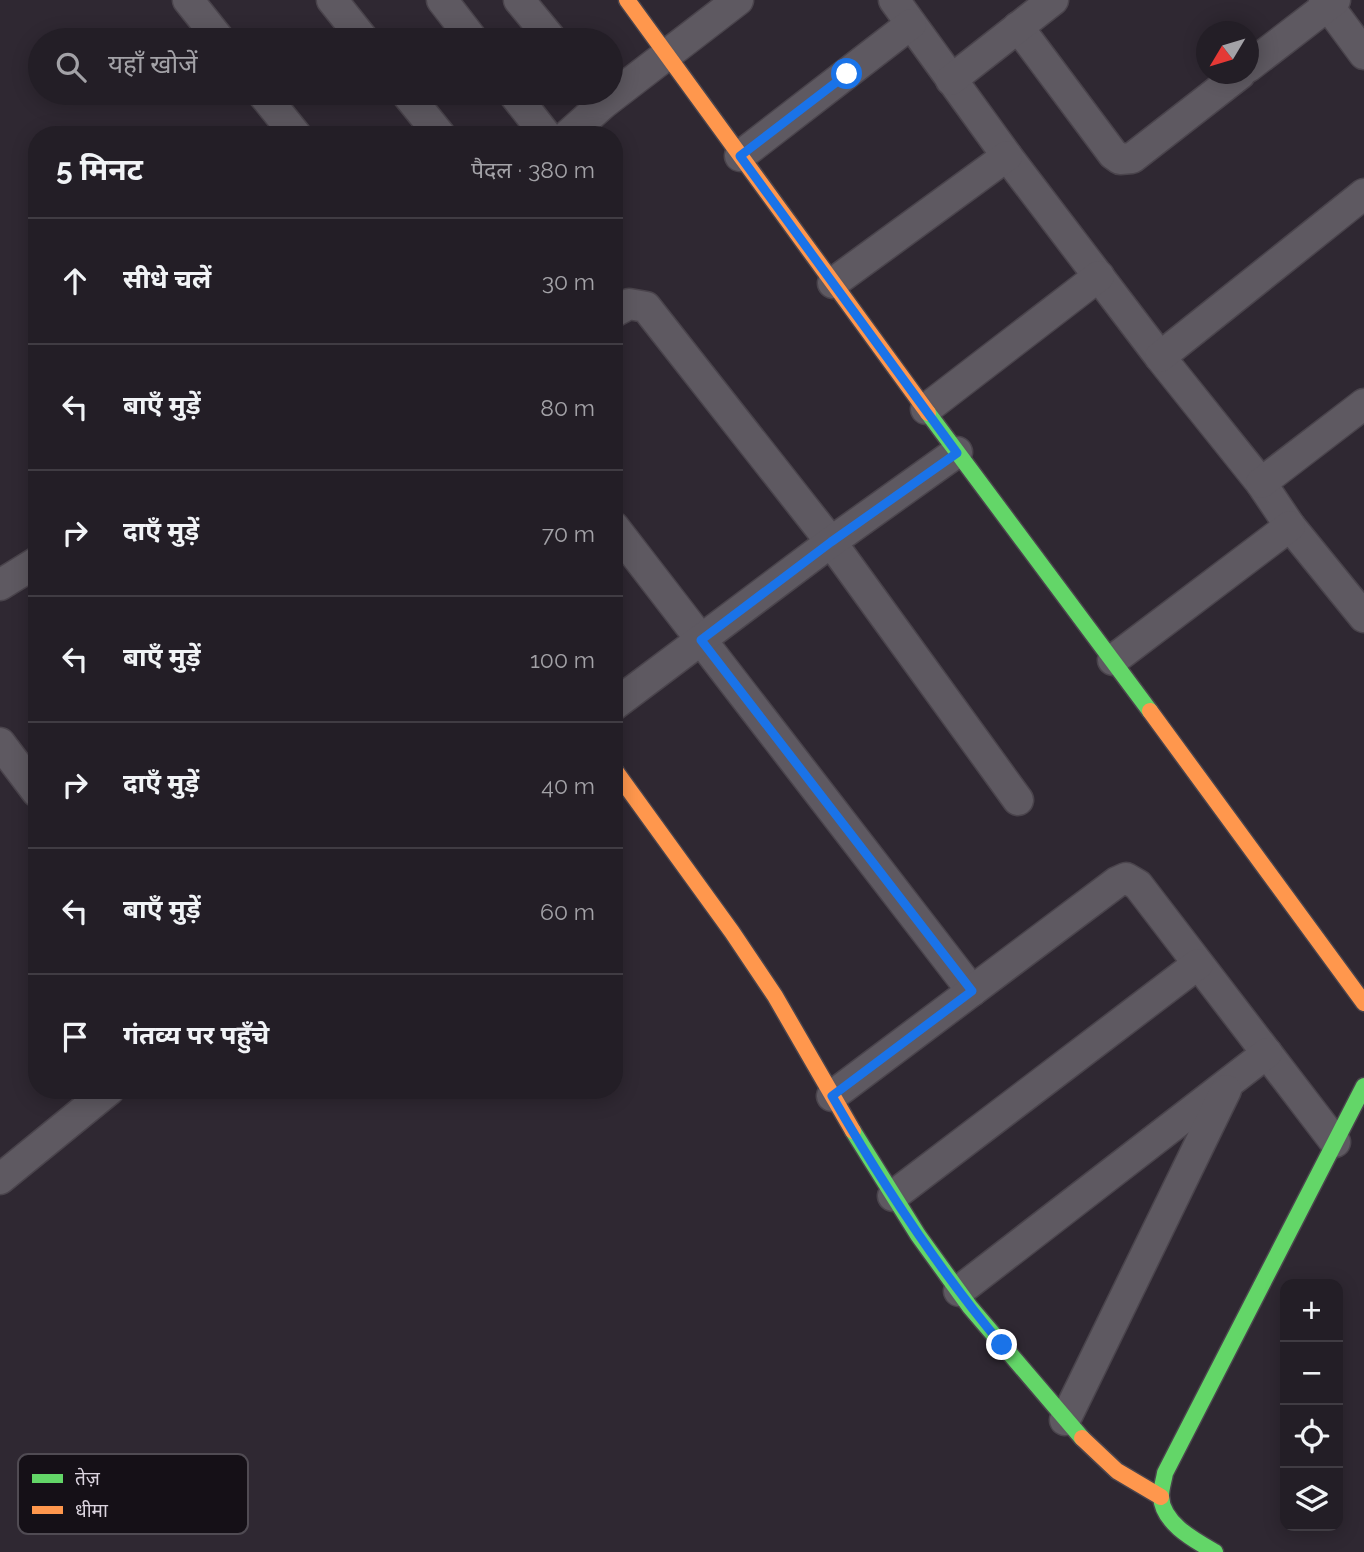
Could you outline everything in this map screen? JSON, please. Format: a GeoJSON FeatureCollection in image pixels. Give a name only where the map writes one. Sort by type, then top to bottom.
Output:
{"type":"FeatureCollection","features":[{"type":"Feature","properties":{"kind":"street"},"geometry":{"type":"LineString","coordinates":[[188,0],[210,28]]}},
{"type":"Feature","properties":{"kind":"street"},"geometry":{"type":"LineString","coordinates":[[332,0],[354,28]]}},
{"type":"Feature","properties":{"kind":"street"},"geometry":{"type":"LineString","coordinates":[[442,0],[464,28]]}},
{"type":"Feature","properties":{"kind":"street"},"geometry":{"type":"LineString","coordinates":[[519,0],[542,28]]}},
{"type":"Feature","properties":{"kind":"street"},"geometry":{"type":"LineString","coordinates":[[627,0],[957,453],[1113,660],[1364,1003]]}},
{"type":"Feature","properties":{"kind":"street"},"geometry":{"type":"LineString","coordinates":[[623,83],[668,55],[738,0]]}},
{"type":"Feature","properties":{"kind":"street"},"geometry":{"type":"LineString","coordinates":[[894,0],[1007,156],[1160,357],[1364,617]]}},
{"type":"Feature","properties":{"kind":"street"},"geometry":{"type":"LineString","coordinates":[[951,80],[1053,0]]}},
{"type":"Feature","properties":{"kind":"street"},"geometry":{"type":"LineString","coordinates":[[1259,58],[1329,2],[1364,54]]}},
{"type":"Feature","properties":{"kind":"street"},"geometry":{"type":"LineString","coordinates":[[740,156],[911,24]]}},
{"type":"Feature","properties":{"kind":"street"},"geometry":{"type":"LineString","coordinates":[[1018,27],[1113,154],[1121,159],[1132,158],[1227,84]]}},
{"type":"Feature","properties":{"kind":"street"},"geometry":{"type":"LineString","coordinates":[[272,105],[289,126]]}},
{"type":"Feature","properties":{"kind":"street"},"geometry":{"type":"LineString","coordinates":[[416,105],[433,126]]}},
{"type":"Feature","properties":{"kind":"street"},"geometry":{"type":"LineString","coordinates":[[522,105],[539,126]]}},
{"type":"Feature","properties":{"kind":"street"},"geometry":{"type":"LineString","coordinates":[[576,126],[594,105]]}},
{"type":"Feature","properties":{"kind":"street"},"geometry":{"type":"LineString","coordinates":[[833,283],[1007,156]]}},
{"type":"Feature","properties":{"kind":"street"},"geometry":{"type":"LineString","coordinates":[[1160,357],[1364,194]]}},
{"type":"Feature","properties":{"kind":"street"},"geometry":{"type":"LineString","coordinates":[[926,409],[1099,276]]}},
{"type":"Feature","properties":{"kind":"street"},"geometry":{"type":"LineString","coordinates":[[623,307],[629,304],[646,307],[831,542],[1018,800]]}},
{"type":"Feature","properties":{"kind":"street"},"geometry":{"type":"LineString","coordinates":[[1261,483],[1364,404]]}},
{"type":"Feature","properties":{"kind":"street"},"geometry":{"type":"LineString","coordinates":[[623,698],[831,542],[957,453]]}},
{"type":"Feature","properties":{"kind":"street"},"geometry":{"type":"LineString","coordinates":[[1113,660],[1290,526]]}},
{"type":"Feature","properties":{"kind":"street"},"geometry":{"type":"LineString","coordinates":[[623,539],[972,991]]}},
{"type":"Feature","properties":{"kind":"street"},"geometry":{"type":"LineString","coordinates":[[0,585],[28,568]]}},
{"type":"Feature","properties":{"kind":"street"},"geometry":{"type":"LineString","coordinates":[[0,743],[28,780]]}},
{"type":"Feature","properties":{"kind":"street"},"geometry":{"type":"LineString","coordinates":[[623,782],[760,974],[892,1196],[959,1291],[1065,1419],[1117,1471],[1161,1497]]}},
{"type":"Feature","properties":{"kind":"street"},"geometry":{"type":"LineString","coordinates":[[832,1096],[1117,882],[1126,878],[1138,885],[1335,1142]]}},
{"type":"Feature","properties":{"kind":"street"},"geometry":{"type":"LineString","coordinates":[[892,1196],[1198,964]]}},
{"type":"Feature","properties":{"kind":"street"},"geometry":{"type":"LineString","coordinates":[[959,1291],[1267,1053]]}},
{"type":"Feature","properties":{"kind":"street"},"geometry":{"type":"LineString","coordinates":[[1065,1419],[1230,1082]]}},
{"type":"Feature","properties":{"kind":"street"},"geometry":{"type":"LineString","coordinates":[[1214,1552],[1187,1535],[1166,1512],[1161,1497],[1166,1474],[1364,1086]]}},
{"type":"Feature","properties":{"kind":"street"},"geometry":{"type":"LineString","coordinates":[[0,1180],[98,1099]]}},
{"type":"Feature","properties":{"kind":"traffic: fast"},"geometry":{"type":"LineString","coordinates":[[928,413],[1150,711]]}},
{"type":"Feature","properties":{"kind":"traffic: fast"},"geometry":{"type":"LineString","coordinates":[[1215,1552],[1180,1530],[1167,1514],[1161,1496],[1165,1473],[1364,1086]]}},
{"type":"Feature","properties":{"kind":"traffic: fast"},"geometry":{"type":"LineString","coordinates":[[853,1131],[918,1235],[970,1307],[1082,1438]]}},
{"type":"Feature","properties":{"kind":"traffic: slow"},"geometry":{"type":"LineString","coordinates":[[627,0],[928,413]]}},
{"type":"Feature","properties":{"kind":"traffic: slow"},"geometry":{"type":"LineString","coordinates":[[1150,711],[1364,1003]]}},
{"type":"Feature","properties":{"kind":"traffic: slow"},"geometry":{"type":"LineString","coordinates":[[623,781],[775,996],[853,1131]]}},
{"type":"Feature","properties":{"kind":"traffic: slow"},"geometry":{"type":"LineString","coordinates":[[1082,1438],[1117,1471],[1161,1497]]}},
{"type":"Feature","properties":{"kind":"route"},"geometry":{"type":"LineString","coordinates":[[847,74],[740,156],[957,453],[831,542],[701,640],[972,991],[832,1096],[866,1155],[918,1235],[970,1307],[1002,1345]]}}]}
